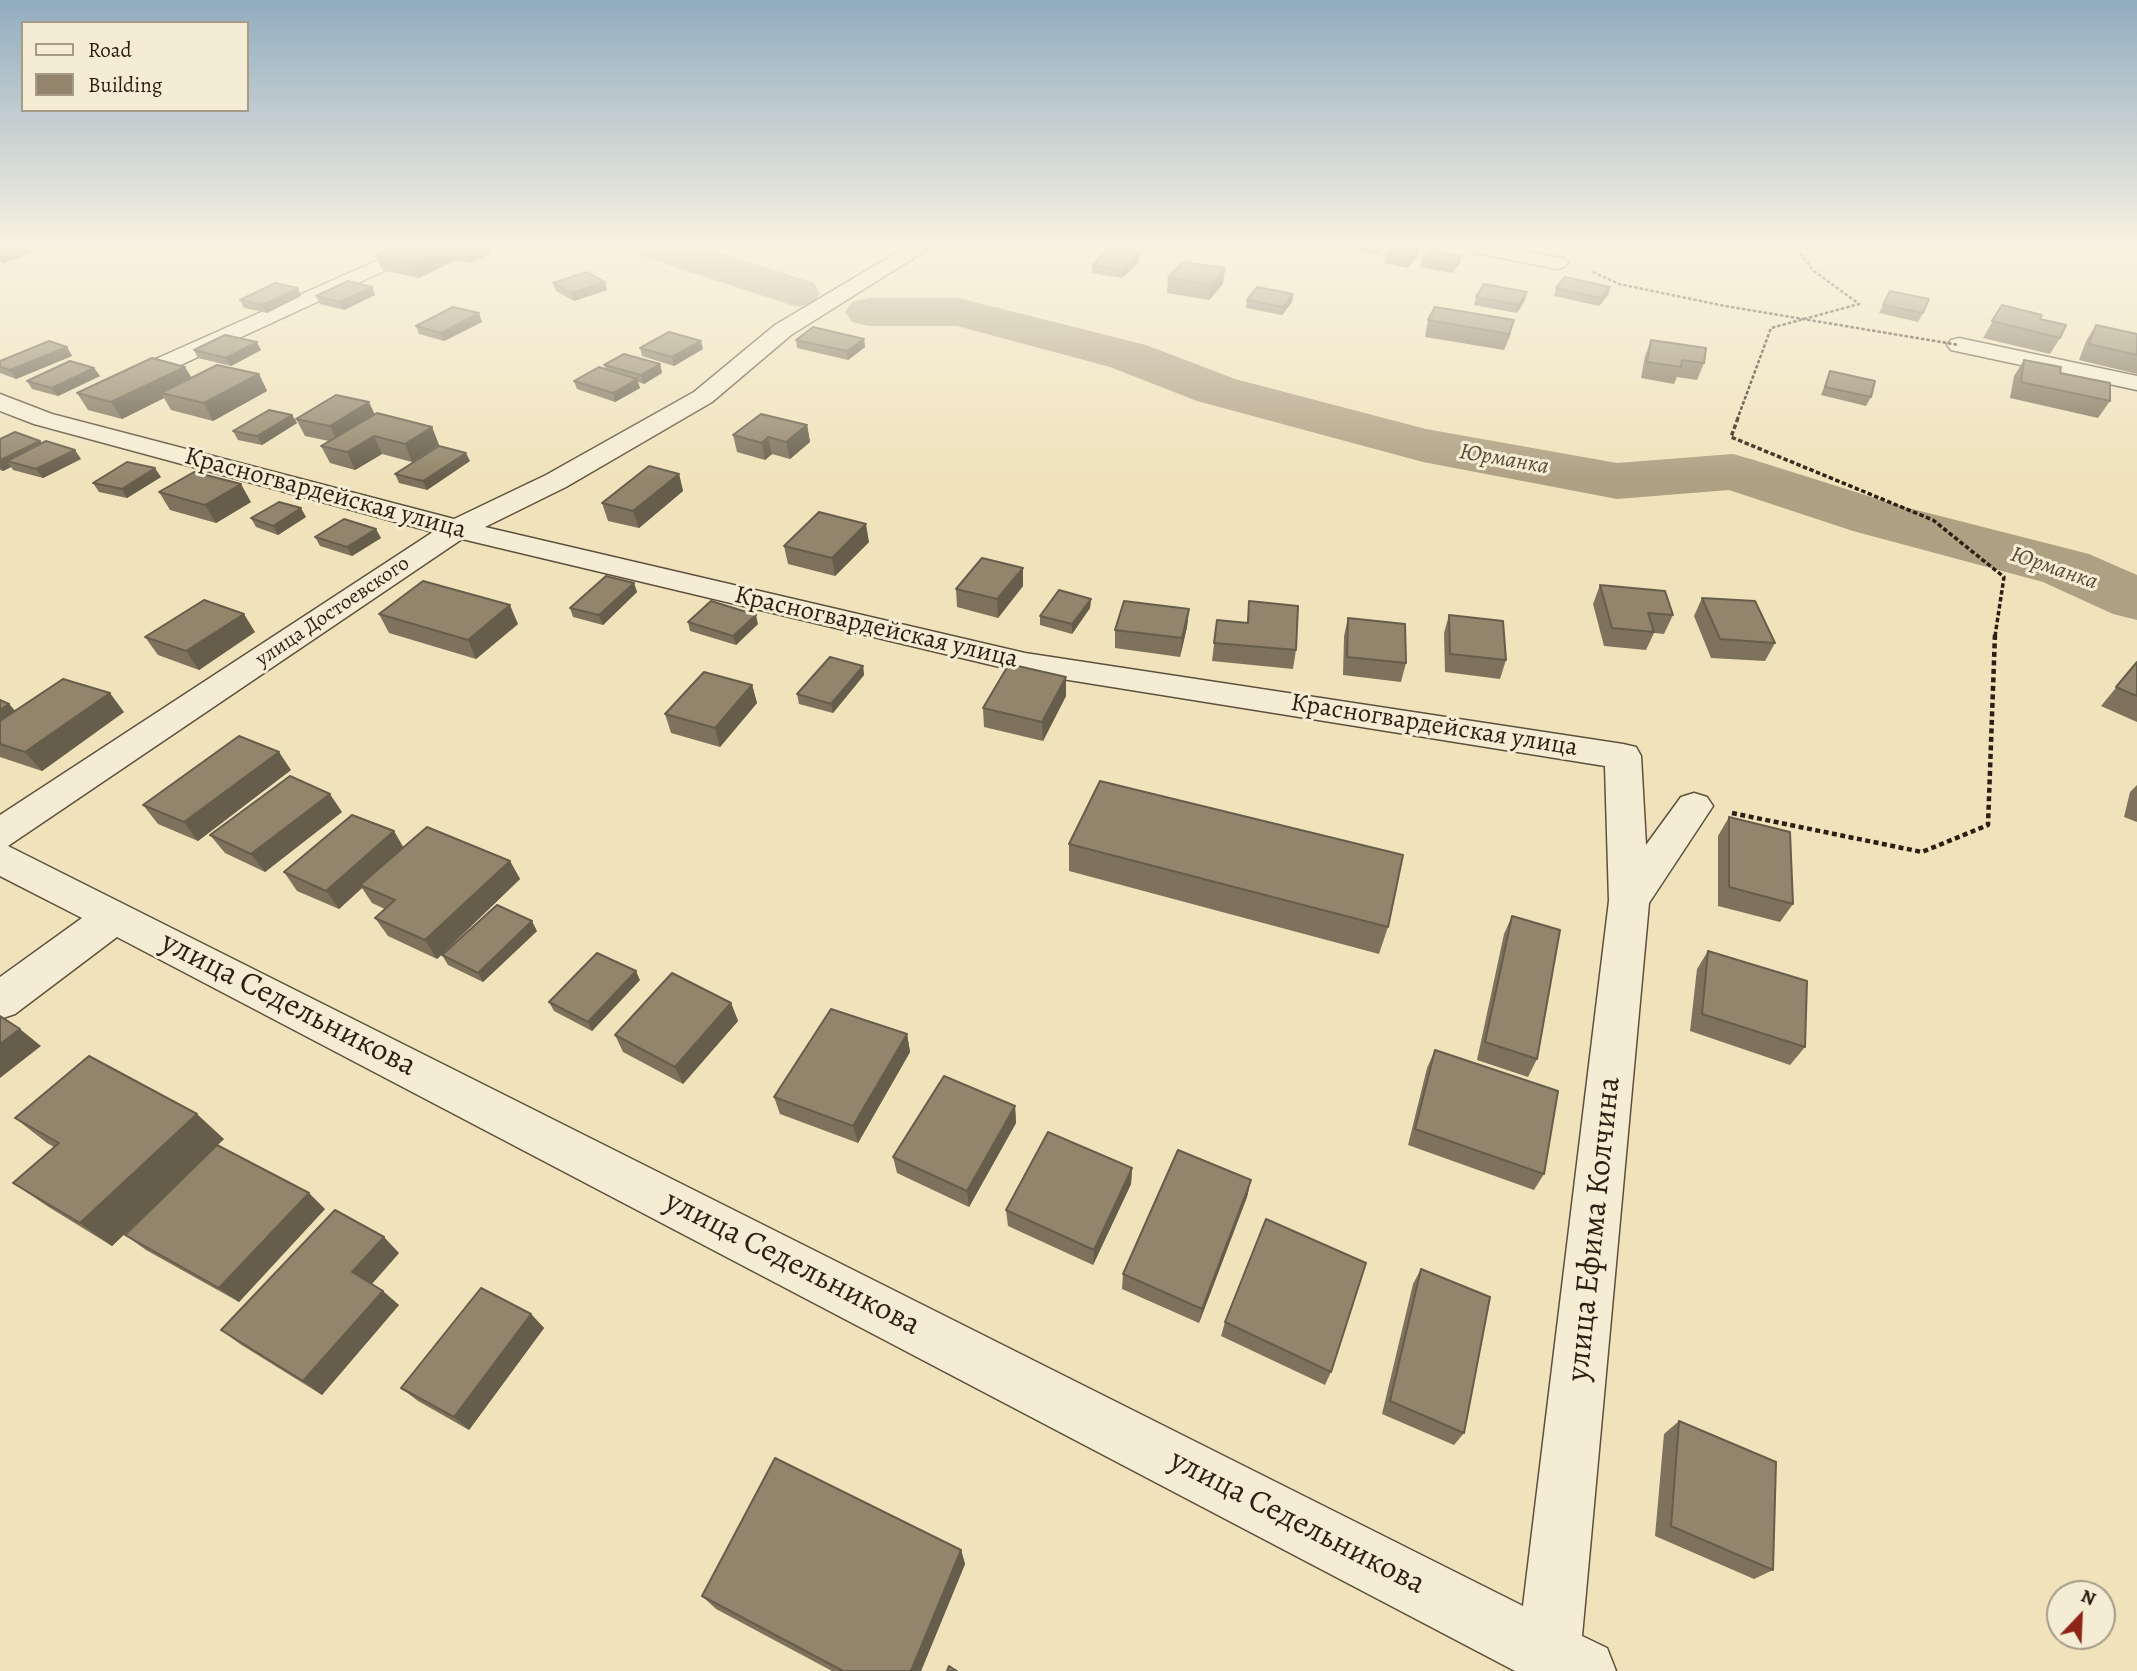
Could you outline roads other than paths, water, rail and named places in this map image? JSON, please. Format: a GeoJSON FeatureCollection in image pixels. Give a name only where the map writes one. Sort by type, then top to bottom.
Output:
{"type":"FeatureCollection","features":[{"type":"Feature","properties":{"kind":"street"},"geometry":{"type":"LineString","coordinates":[[105,391],[250,325]]}},
{"type":"Feature","properties":{"kind":"street","name":"улица Достоевского"},"geometry":{"type":"LineString","coordinates":[[0,834],[457,529],[556,481],[703,397],[791,325]]}},
{"type":"Feature","properties":{"kind":"street"},"geometry":{"type":"LineString","coordinates":[[1959,345],[2137,383]]}},
{"type":"Feature","properties":{"kind":"street","name":"Красногвардейская улица"},"geometry":{"type":"LineString","coordinates":[[0,402],[43,419],[457,529],[1025,663],[1623,755],[1629,901]]}},
{"type":"Feature","properties":{"kind":"street"},"geometry":{"type":"LineString","coordinates":[[43,419],[80,402]]}},
{"type":"Feature","properties":{"kind":"street","name":"улица Ефима Колчина"},"geometry":{"type":"LineString","coordinates":[[1561,1665],[1629,901],[1694,806]]}},
{"type":"Feature","properties":{"kind":"street","name":"улица Седельникова"},"geometry":{"type":"LineString","coordinates":[[0,858],[1561,1665]]}},
{"type":"Feature","properties":{"kind":"street"},"geometry":{"type":"LineString","coordinates":[[0,1001],[115,916]]}},
{"type":"Feature","properties":{"kind":"waterway","name":"Юрманка"},"geometry":{"type":"LineString","coordinates":[[1008,325],[1128,356],[1216,390],[1423,445],[1617,481],[1733,472],[1875,518],[2066,568],[2137,600]]}}]}
